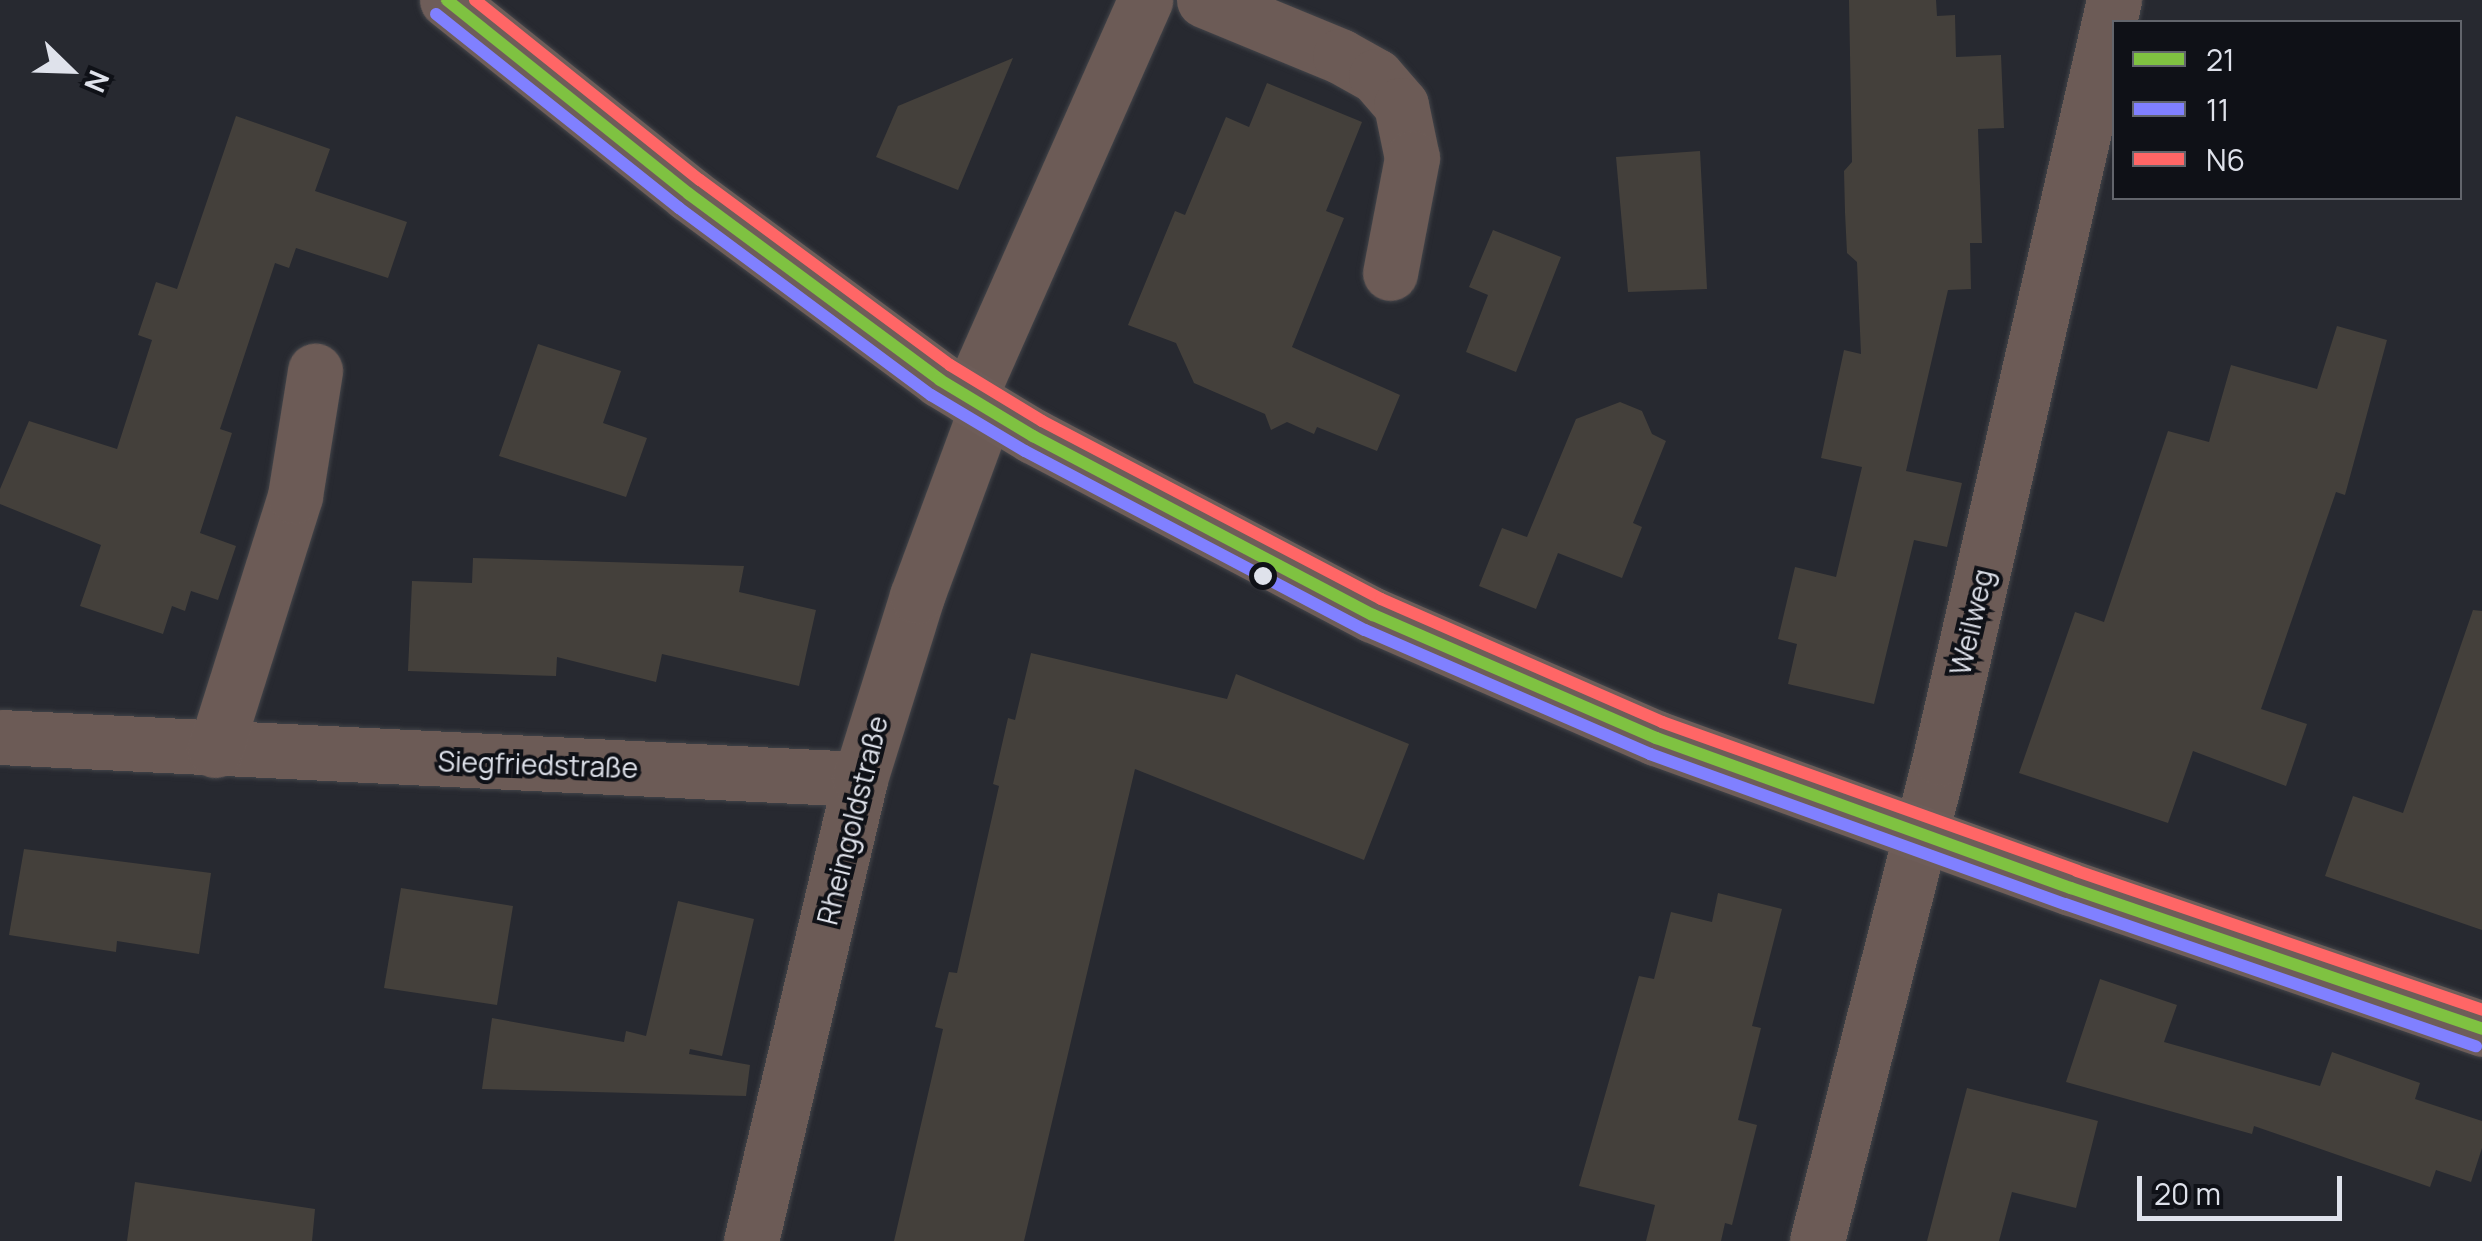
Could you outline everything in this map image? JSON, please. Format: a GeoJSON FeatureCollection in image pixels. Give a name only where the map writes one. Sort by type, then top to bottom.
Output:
{"type":"FeatureCollection","features":[{"type":"Feature","properties":{"kind":"street"},"geometry":{"type":"LineString","coordinates":[[448,0],[720,217],[978,403],[1245,549],[1446,649],[1656,738],[1920,835],[2482,1030]]}},
{"type":"Feature","properties":{"kind":"street","name":"Rheingoldstraße"},"geometry":{"type":"LineString","coordinates":[[750,1241],[860,778],[978,403],[1145,0]]}},
{"type":"Feature","properties":{"kind":"street"},"geometry":{"type":"LineString","coordinates":[[1204,0],[1340,56],[1376,76],[1400,105],[1412,158],[1390,273]]}},
{"type":"Feature","properties":{"kind":"street","name":"Weilweg"},"geometry":{"type":"LineString","coordinates":[[1817,1241],[1920,835],[2114,0]]}},
{"type":"Feature","properties":{"kind":"street"},"geometry":{"type":"LineString","coordinates":[[215,750],[294,496],[316,371]]}},
{"type":"Feature","properties":{"kind":"street","name":"Siegfriedstraße"},"geometry":{"type":"LineString","coordinates":[[0,737],[860,778]]}},
{"type":"Feature","properties":{"kind":"building"},"geometry":{"type":"Polygon","coordinates":[[[1849,0],[1936,0],[1937,16],[1955,15],[1956,57],[2001,55],[2004,128],[1978,129],[1982,243],[1970,243],[1971,289],[1948,290],[1906,471],[1962,483],[1947,547],[1914,540],[1874,704],[1788,684],[1797,644],[1778,639],[1795,567],[1836,577],[1862,467],[1821,458],[1844,350],[1861,354],[1857,262],[1847,253],[1845,212],[1844,171],[1852,162],[1849,0]]]}},
{"type":"Feature","properties":{"kind":"building"},"geometry":{"type":"Polygon","coordinates":[[[1013,58],[958,190],[876,157],[898,106],[1013,58]]]}},
{"type":"Feature","properties":{"kind":"building"},"geometry":{"type":"Polygon","coordinates":[[[1267,83],[1362,122],[1326,211],[1344,218],[1292,347],[1400,395],[1377,451],[1317,427],[1314,434],[1287,422],[1271,430],[1265,414],[1194,383],[1176,343],[1128,325],[1175,211],[1185,215],[1226,117],[1249,127],[1267,83]]]}},
{"type":"Feature","properties":{"kind":"building"},"geometry":{"type":"Polygon","coordinates":[[[236,116],[330,149],[315,191],[407,222],[388,278],[296,248],[289,268],[275,263],[220,429],[232,433],[200,533],[236,546],[218,600],[191,591],[185,611],[172,606],[163,634],[80,606],[101,545],[0,504],[0,489],[29,421],[117,449],[152,340],[138,335],[156,282],[177,289],[236,116]]]}},
{"type":"Feature","properties":{"kind":"building"},"geometry":{"type":"Polygon","coordinates":[[[1700,151],[1707,289],[1628,292],[1616,157],[1700,151]]]}},
{"type":"Feature","properties":{"kind":"building"},"geometry":{"type":"Polygon","coordinates":[[[1493,230],[1561,257],[1516,372],[1466,352],[1488,295],[1469,287],[1493,230]]]}},
{"type":"Feature","properties":{"kind":"building"},"geometry":{"type":"Polygon","coordinates":[[[2337,326],[2387,340],[2345,495],[2336,492],[2261,709],[2307,724],[2286,786],[2193,751],[2168,823],[2019,773],[2075,612],[2104,622],[2168,431],[2209,442],[2231,365],[2317,389],[2337,326]]]}},
{"type":"Feature","properties":{"kind":"building"},"geometry":{"type":"Polygon","coordinates":[[[538,344],[621,371],[603,423],[647,438],[626,497],[499,456],[538,344]]]}},
{"type":"Feature","properties":{"kind":"building"},"geometry":{"type":"Polygon","coordinates":[[[1620,402],[1642,411],[1652,434],[1666,441],[1633,523],[1642,527],[1622,578],[1558,553],[1536,609],[1479,586],[1502,528],[1527,537],[1576,419],[1620,402]]]}},
{"type":"Feature","properties":{"kind":"building"},"geometry":{"type":"Polygon","coordinates":[[[473,558],[744,566],[739,592],[816,610],[799,686],[662,654],[656,682],[557,657],[556,676],[408,671],[412,581],[472,583],[473,558]]]}},
{"type":"Feature","properties":{"kind":"building"},"geometry":{"type":"Polygon","coordinates":[[[2473,610],[2482,611],[2482,930],[2325,876],[2353,796],[2403,813],[2473,610]]]}},
{"type":"Feature","properties":{"kind":"building"},"geometry":{"type":"Polygon","coordinates":[[[1031,653],[1227,699],[1236,674],[1409,744],[1364,860],[1135,769],[1024,1241],[894,1241],[943,1029],[935,1027],[949,972],[957,973],[999,786],[993,784],[1008,718],[1015,720],[1031,653]]]}},
{"type":"Feature","properties":{"kind":"building"},"geometry":{"type":"Polygon","coordinates":[[[24,849],[211,873],[199,954],[117,941],[116,952],[9,935],[24,849]]]}},
{"type":"Feature","properties":{"kind":"building"},"geometry":{"type":"Polygon","coordinates":[[[401,888],[513,906],[497,1005],[384,988],[401,888]]]}},
{"type":"Feature","properties":{"kind":"building"},"geometry":{"type":"Polygon","coordinates":[[[1718,893],[1782,909],[1752,1026],[1761,1028],[1738,1120],[1757,1125],[1732,1225],[1725,1223],[1721,1241],[1646,1241],[1655,1205],[1579,1186],[1639,976],[1654,979],[1671,912],[1712,922],[1718,893]]]}},
{"type":"Feature","properties":{"kind":"building"},"geometry":{"type":"Polygon","coordinates":[[[678,901],[754,919],[722,1056],[690,1049],[689,1054],[750,1065],[746,1096],[482,1089],[492,1018],[624,1042],[626,1031],[646,1036],[678,901]]]}},
{"type":"Feature","properties":{"kind":"building"},"geometry":{"type":"Polygon","coordinates":[[[2100,979],[2177,1005],[2164,1042],[2320,1086],[2332,1052],[2420,1083],[2415,1099],[2482,1121],[2482,1148],[2471,1182],[2436,1170],[2430,1187],[2254,1126],[2252,1134],[2066,1082],[2100,979]]]}},
{"type":"Feature","properties":{"kind":"building"},"geometry":{"type":"Polygon","coordinates":[[[1967,1088],[2098,1121],[2076,1208],[2012,1192],[1999,1241],[1927,1241],[1967,1088]]]}},
{"type":"Feature","properties":{"kind":"building"},"geometry":{"type":"Polygon","coordinates":[[[135,1182],[315,1209],[312,1241],[127,1241],[135,1182]]]}},
{"type":"Feature","properties":{"kind":"transit line","name":"21"},"geometry":{"type":"LineString","coordinates":[[447,0],[689,194],[940,380],[1033,436],[1373,615],[1656,738],[2071,888],[2482,1029]]}},
{"type":"Feature","properties":{"kind":"transit line","name":"N6"},"geometry":{"type":"LineString","coordinates":[[475,0],[700,180],[950,365],[1042,421],[1381,599],[1662,722],[2077,871],[2482,1010]]}},
{"type":"Feature","properties":{"kind":"transit line","name":"11"},"geometry":{"type":"LineString","coordinates":[[436,14],[679,208],[931,395],[1025,451],[1365,630],[1650,754],[2065,904],[2476,1046]]}}]}
